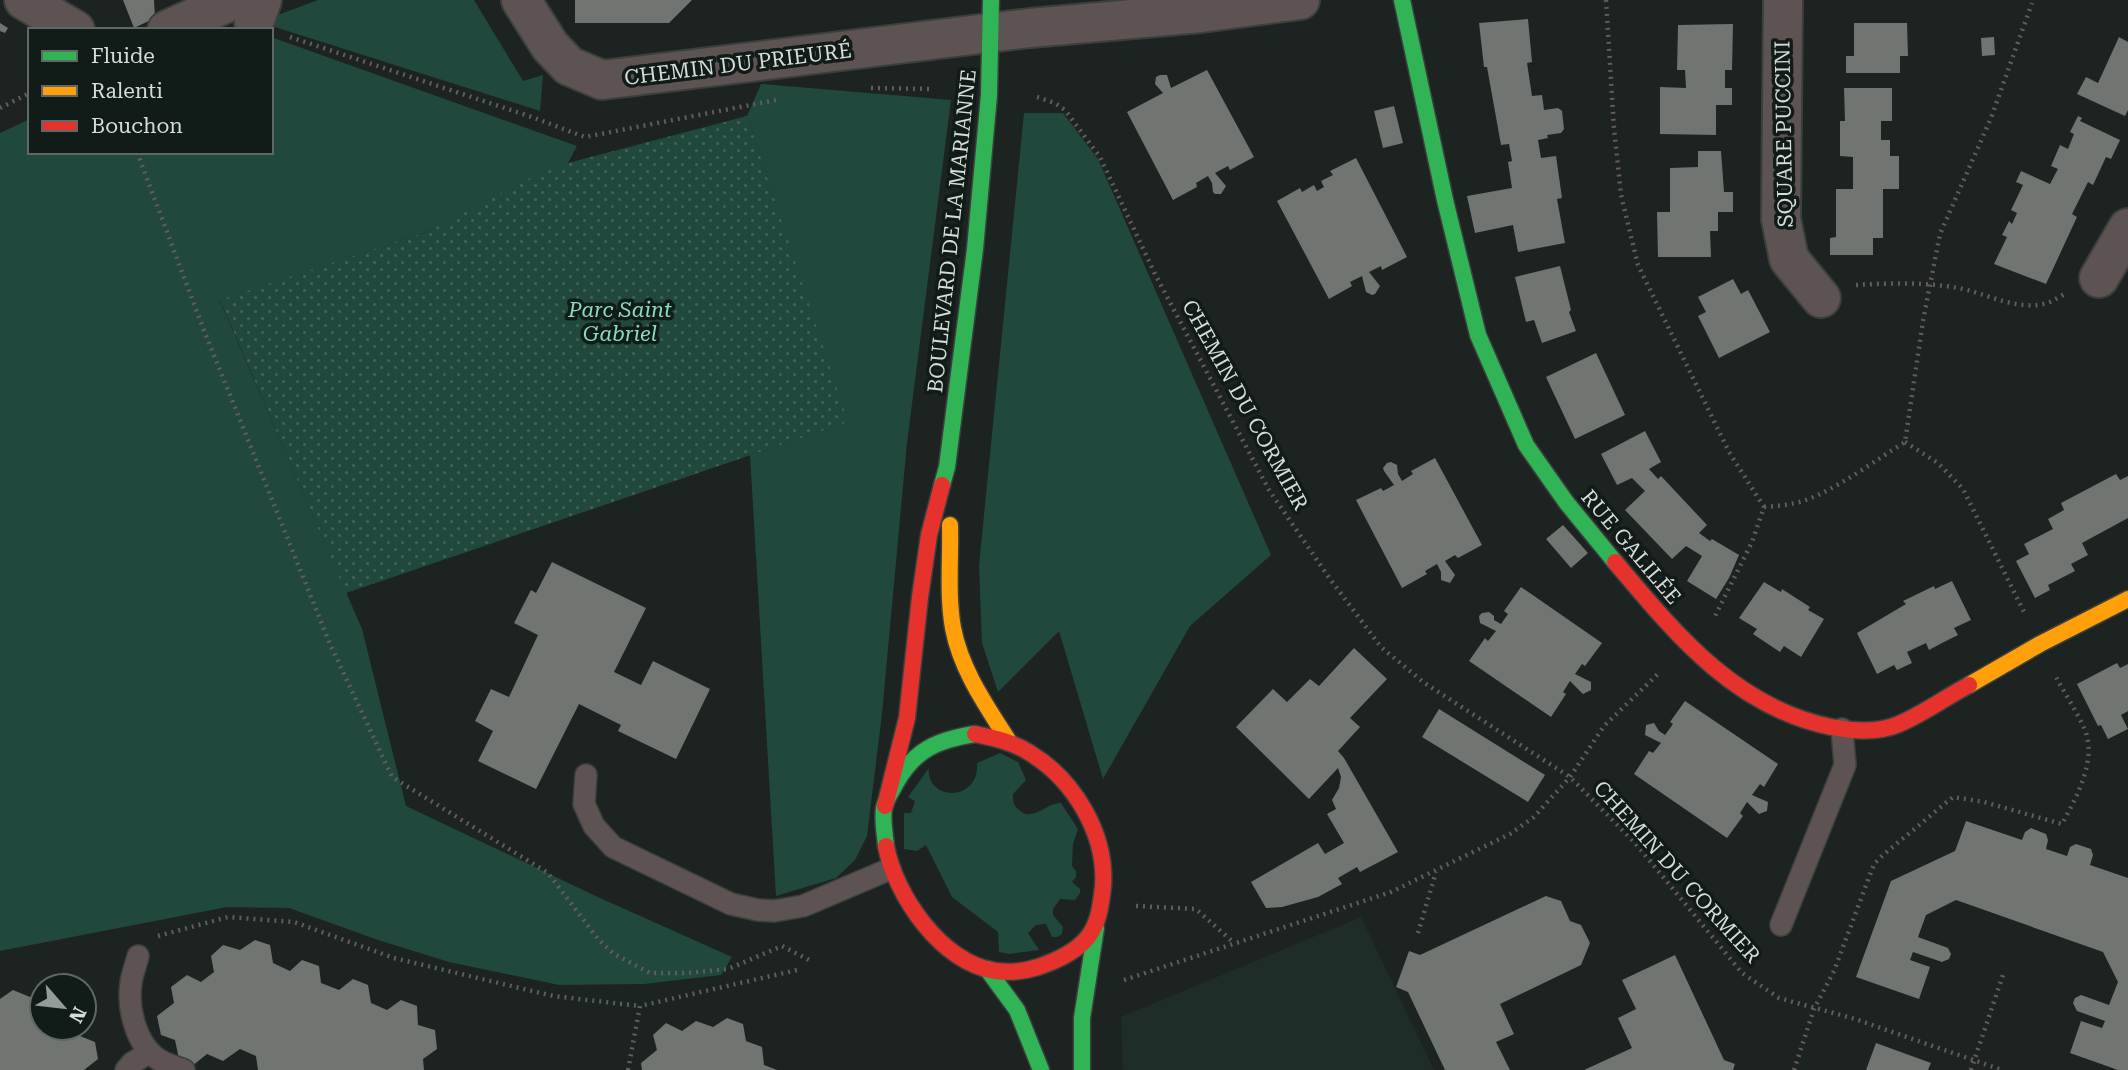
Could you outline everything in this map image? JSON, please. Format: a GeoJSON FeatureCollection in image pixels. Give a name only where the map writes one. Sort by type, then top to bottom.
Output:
{"type":"FeatureCollection","features":[{"type":"Feature","properties":{"kind":"street"},"geometry":{"type":"LineString","coordinates":[[24,0],[72,28]]}},
{"type":"Feature","properties":{"kind":"street","name":"CHEMIN DU PRIEURÉ"},"geometry":{"type":"LineString","coordinates":[[521,0],[550,46],[569,66],[602,80],[991,17],[1051,26],[1201,13],[1300,0]]}},
{"type":"Feature","properties":{"kind":"street","name":"RUE GALILÉE"},"geometry":{"type":"LineString","coordinates":[[1402,0],[1445,200],[1478,335],[1504,398],[1526,445],[1566,502],[1689,647],[1754,698],[1782,713],[1842,729],[1868,730],[1898,725],[2040,644],[2128,599]]}},
{"type":"Feature","properties":{"kind":"street","name":"SQUARE PUCCINI"},"geometry":{"type":"LineString","coordinates":[[1783,0],[1781,219],[1789,259],[1821,298]]}},
{"type":"Feature","properties":{"kind":"street"},"geometry":{"type":"LineString","coordinates":[[175,28],[250,8]]}},
{"type":"Feature","properties":{"kind":"street","name":"BOULEVARD DE LA MARIANNE"},"geometry":{"type":"LineString","coordinates":[[991,17],[989,95],[975,249],[947,467],[929,535],[906,718],[885,806],[884,843],[890,869],[904,895],[930,932],[952,951],[987,970],[1017,1010],[1041,1070]]}},
{"type":"Feature","properties":{"kind":"street"},"geometry":{"type":"LineString","coordinates":[[2099,278],[2128,228]]}},
{"type":"Feature","properties":{"kind":"street","name":"BOULEVARD DE LA MARIANNE"},"geometry":{"type":"LineString","coordinates":[[947,467],[951,614],[954,635],[971,681],[1008,740]]}},
{"type":"Feature","properties":{"kind":"street","name":"BOULEVARD DE LA MARIANNE"},"geometry":{"type":"LineString","coordinates":[[885,806],[901,774],[919,754],[937,743],[975,734],[1008,740],[1046,764],[1075,795],[1097,840],[1104,865],[1104,888],[1086,990],[1082,1070]]}},
{"type":"Feature","properties":{"kind":"street","name":"BOULEVARD DE LA MARIANNE"},"geometry":{"type":"LineString","coordinates":[[987,970],[1010,971],[1055,960],[1076,948],[1096,928]]}},
{"type":"Feature","properties":{"kind":"lane"},"geometry":{"type":"LineString","coordinates":[[1781,926],[1845,765],[1842,729]]}},
{"type":"Feature","properties":{"kind":"lane"},"geometry":{"type":"LineString","coordinates":[[586,775],[584,804],[594,826],[614,847],[731,904],[766,911],[803,906],[890,869]]}},
{"type":"Feature","properties":{"kind":"lane"},"geometry":{"type":"LineString","coordinates":[[138,956],[131,985],[133,1016],[139,1035],[150,1052],[162,1062],[184,1070]]}},
{"type":"Feature","properties":{"kind":"lane"},"geometry":{"type":"LineString","coordinates":[[126,1070],[150,1052]]}},
{"type":"Feature","properties":{"kind":"path"},"geometry":{"type":"LineString","coordinates":[[1606,0],[1621,195],[1638,265],[1729,452],[1764,507]]}},
{"type":"Feature","properties":{"kind":"path"},"geometry":{"type":"LineString","coordinates":[[1764,507],[1784,506],[1805,500],[1905,442],[1940,234],[1991,118],[2032,3]]}},
{"type":"Feature","properties":{"kind":"path"},"geometry":{"type":"LineString","coordinates":[[0,108],[28,94]]}},
{"type":"Feature","properties":{"kind":"path","name":"CHEMIN DU CORMIER"},"geometry":{"type":"LineString","coordinates":[[1037,97],[1055,103],[1065,110],[1100,157],[1155,274],[1269,490],[1381,647],[1423,682],[1570,777],[1636,844],[1742,973],[1779,998],[1855,1019],[2002,1070]]}},
{"type":"Feature","properties":{"kind":"path"},"geometry":{"type":"LineString","coordinates":[[138,154],[203,328],[330,644],[392,776],[548,873],[598,939],[614,954],[650,973],[728,969],[782,946],[813,961]]}},
{"type":"Feature","properties":{"kind":"path"},"geometry":{"type":"LineString","coordinates":[[1821,298],[1853,285],[1886,284],[1958,288],[2004,301],[2046,303],[2099,278]]}},
{"type":"Feature","properties":{"kind":"path"},"geometry":{"type":"LineString","coordinates":[[1905,442],[1938,463],[1962,489],[2027,618]]}},
{"type":"Feature","properties":{"kind":"path"},"geometry":{"type":"LineString","coordinates":[[1710,624],[1752,542],[1764,507]]}},
{"type":"Feature","properties":{"kind":"path"},"geometry":{"type":"LineString","coordinates":[[1113,984],[1391,892],[1510,834],[1534,817],[1570,777],[1604,726],[1665,667]]}},
{"type":"Feature","properties":{"kind":"path"},"geometry":{"type":"LineString","coordinates":[[1794,1070],[1814,1009],[1834,971],[1874,864],[1953,797],[1984,802],[2062,824],[2081,783],[2088,743],[2056,675]]}},
{"type":"Feature","properties":{"kind":"path"},"geometry":{"type":"LineString","coordinates":[[1418,933],[1436,871]]}},
{"type":"Feature","properties":{"kind":"path"},"geometry":{"type":"LineString","coordinates":[[1101,904],[1196,909],[1234,944]]}},
{"type":"Feature","properties":{"kind":"path"},"geometry":{"type":"LineString","coordinates":[[138,956],[155,937],[228,918],[294,922],[394,958],[553,996],[640,1006],[797,970]]}},
{"type":"Feature","properties":{"kind":"path"},"geometry":{"type":"LineString","coordinates":[[1971,1070],[2004,972]]}},
{"type":"Feature","properties":{"kind":"path"},"geometry":{"type":"LineString","coordinates":[[628,1070],[640,1006]]}},
{"type":"Feature","properties":{"kind":"shaded area"},"geometry":{"type":"Polygon","coordinates":[[[1361,917],[1434,1070],[1123,1070],[1121,1017],[1361,917]]]}},
{"type":"Feature","properties":{"kind":"green space"},"geometry":{"type":"Polygon","coordinates":[[[318,0],[474,0],[523,81],[543,75],[540,111],[259,22],[318,0]]]}},
{"type":"Feature","properties":{"kind":"green space"},"geometry":{"type":"Polygon","coordinates":[[[273,38],[577,146],[568,163],[429,231],[220,301],[362,629],[406,806],[732,957],[721,975],[644,984],[559,985],[449,962],[289,908],[227,907],[0,951],[0,133],[28,120],[28,154],[273,154],[273,38]]]}},
{"type":"Feature","properties":{"kind":"green space"},"geometry":{"type":"Polygon","coordinates":[[[761,84],[951,100],[907,443],[882,714],[867,836],[855,860],[836,878],[776,896],[750,455],[847,422],[747,116],[761,84]]]}},
{"type":"Feature","properties":{"kind":"green space"},"geometry":{"type":"Polygon","coordinates":[[[1024,113],[1063,113],[1098,159],[1271,555],[1190,626],[1103,779],[1059,631],[998,692],[982,643],[979,565],[1024,113]]]}},
{"type":"Feature","properties":{"kind":"green space","name":"Parc Saint Gabriel"},"geometry":{"type":"Polygon","coordinates":[[[747,116],[848,422],[346,593],[220,300],[429,231],[532,177],[568,163],[747,116]]]}},
{"type":"Feature","properties":{"kind":"green space"},"geometry":{"type":"Polygon","coordinates":[[[1000,753],[1018,762],[1026,780],[1013,794],[1017,808],[1029,814],[1061,803],[1078,829],[1073,844],[1072,866],[1076,877],[1072,882],[1080,889],[1080,893],[1075,900],[1060,899],[1053,909],[1053,915],[1063,927],[1062,934],[1052,937],[1046,924],[1036,925],[1028,933],[1039,950],[1009,954],[999,952],[998,932],[952,897],[926,845],[917,851],[904,849],[904,813],[911,813],[915,801],[908,797],[929,768],[930,779],[935,787],[953,793],[970,785],[976,776],[977,763],[1000,753]]]}},
{"type":"Feature","properties":{"kind":"building"},"geometry":{"type":"Polygon","coordinates":[[[123,0],[154,0],[155,18],[134,28],[123,0]]]}},
{"type":"Feature","properties":{"kind":"building"},"geometry":{"type":"Polygon","coordinates":[[[575,0],[692,0],[669,23],[575,23],[575,0]]]}},
{"type":"Feature","properties":{"kind":"building"},"geometry":{"type":"Polygon","coordinates":[[[1528,19],[1532,62],[1527,63],[1532,96],[1542,95],[1544,110],[1558,108],[1562,111],[1564,129],[1561,133],[1547,135],[1548,138],[1538,140],[1541,158],[1556,156],[1562,198],[1557,199],[1565,243],[1518,252],[1513,225],[1475,233],[1467,196],[1512,188],[1508,162],[1512,161],[1509,144],[1501,145],[1487,67],[1484,67],[1479,23],[1528,19]]]}},
{"type":"Feature","properties":{"kind":"building"},"geometry":{"type":"Polygon","coordinates":[[[0,23],[8,28],[5,33],[0,31],[0,23]]]}},
{"type":"Feature","properties":{"kind":"building"},"geometry":{"type":"Polygon","coordinates":[[[1854,23],[1907,23],[1908,56],[1900,56],[1900,73],[1846,73],[1846,56],[1854,56],[1854,23]]]}},
{"type":"Feature","properties":{"kind":"building"},"geometry":{"type":"Polygon","coordinates":[[[1733,24],[1732,70],[1725,70],[1725,88],[1732,88],[1732,105],[1716,105],[1716,135],[1660,134],[1660,87],[1686,88],[1685,70],[1677,70],[1678,25],[1733,24]]]}},
{"type":"Feature","properties":{"kind":"building"},"geometry":{"type":"Polygon","coordinates":[[[1994,37],[1995,55],[1982,56],[1981,38],[1994,37]]]}},
{"type":"Feature","properties":{"kind":"building"},"geometry":{"type":"Polygon","coordinates":[[[2119,37],[2128,42],[2128,110],[2125,116],[2077,94],[2086,77],[2098,83],[2119,37]]]}},
{"type":"Feature","properties":{"kind":"building"},"geometry":{"type":"Polygon","coordinates":[[[1207,70],[1254,157],[1230,170],[1228,166],[1215,173],[1226,186],[1221,194],[1213,192],[1208,176],[1196,183],[1197,187],[1173,200],[1127,112],[1163,93],[1155,84],[1156,77],[1167,75],[1171,88],[1207,70]]]}},
{"type":"Feature","properties":{"kind":"building"},"geometry":{"type":"Polygon","coordinates":[[[1844,88],[1892,88],[1892,121],[1881,121],[1881,140],[1890,140],[1890,156],[1899,156],[1899,189],[1883,189],[1883,238],[1873,238],[1873,255],[1830,255],[1830,238],[1836,237],[1836,189],[1853,189],[1853,157],[1840,156],[1840,121],[1845,121],[1844,88]]]}},
{"type":"Feature","properties":{"kind":"building"},"geometry":{"type":"Polygon","coordinates":[[[1394,106],[1403,143],[1383,148],[1374,111],[1394,106]]]}},
{"type":"Feature","properties":{"kind":"building"},"geometry":{"type":"Polygon","coordinates":[[[2078,116],[2082,118],[2080,121],[2120,140],[2111,159],[2106,157],[2093,185],[2088,182],[2072,214],[2077,217],[2046,284],[1994,264],[2007,237],[2002,235],[2009,221],[2012,224],[2017,213],[2011,210],[2023,185],[2016,182],[2021,171],[2050,184],[2058,169],[2051,166],[2060,145],[2068,149],[2074,134],[2070,132],[2078,116]]]}},
{"type":"Feature","properties":{"kind":"building"},"geometry":{"type":"Polygon","coordinates":[[[1698,151],[1721,151],[1724,192],[1733,192],[1733,212],[1718,212],[1718,231],[1710,231],[1711,257],[1658,257],[1657,212],[1670,212],[1670,168],[1698,167],[1698,151]]]}},
{"type":"Feature","properties":{"kind":"building"},"geometry":{"type":"Polygon","coordinates":[[[1356,158],[1407,257],[1382,270],[1381,266],[1369,272],[1380,286],[1375,294],[1366,292],[1362,276],[1350,282],[1352,286],[1329,299],[1277,201],[1300,188],[1302,192],[1314,185],[1317,191],[1324,187],[1321,181],[1333,175],[1330,171],[1356,158]]]}},
{"type":"Feature","properties":{"kind":"building"},"geometry":{"type":"Polygon","coordinates":[[[1560,266],[1571,310],[1569,312],[1576,331],[1542,343],[1534,320],[1526,322],[1515,277],[1560,266]]]}},
{"type":"Feature","properties":{"kind":"building"},"geometry":{"type":"Polygon","coordinates":[[[1733,279],[1741,294],[1748,290],[1770,332],[1719,358],[1698,316],[1706,312],[1698,297],[1733,279]]]}},
{"type":"Feature","properties":{"kind":"building"},"geometry":{"type":"Polygon","coordinates":[[[1596,353],[1625,415],[1575,439],[1546,377],[1596,353]]]}},
{"type":"Feature","properties":{"kind":"building"},"geometry":{"type":"Polygon","coordinates":[[[1645,431],[1661,462],[1649,469],[1658,479],[1661,476],[1707,525],[1699,533],[1739,555],[1716,599],[1687,581],[1702,556],[1686,546],[1672,559],[1625,510],[1645,491],[1632,478],[1617,485],[1601,454],[1645,431]]]}},
{"type":"Feature","properties":{"kind":"building"},"geometry":{"type":"Polygon","coordinates":[[[1435,458],[1482,545],[1458,558],[1455,555],[1445,561],[1455,575],[1450,583],[1441,580],[1437,564],[1425,571],[1427,574],[1402,588],[1356,500],[1394,485],[1383,468],[1387,463],[1397,465],[1402,481],[1413,474],[1411,471],[1435,458]]]}},
{"type":"Feature","properties":{"kind":"building"},"geometry":{"type":"Polygon","coordinates":[[[2116,474],[2120,480],[2128,476],[2128,518],[2082,543],[2088,555],[2071,564],[2075,571],[2048,585],[2050,590],[2035,598],[2016,561],[2029,554],[2024,544],[2053,529],[2048,519],[2064,510],[2061,503],[2116,474]]]}},
{"type":"Feature","properties":{"kind":"building"},"geometry":{"type":"Polygon","coordinates":[[[1563,525],[1588,553],[1571,568],[1546,539],[1563,525]]]}},
{"type":"Feature","properties":{"kind":"building"},"geometry":{"type":"Polygon","coordinates":[[[552,562],[646,608],[614,672],[641,685],[653,661],[710,689],[676,759],[618,731],[621,725],[579,704],[536,789],[478,761],[493,731],[475,721],[491,689],[509,697],[538,635],[514,623],[531,590],[536,593],[552,562]]]}},
{"type":"Feature","properties":{"kind":"building"},"geometry":{"type":"Polygon","coordinates":[[[1952,581],[1971,620],[1954,628],[1958,635],[1929,650],[1926,643],[1907,652],[1912,663],[1897,670],[1894,665],[1877,674],[1857,633],[1906,604],[1903,601],[1934,586],[1935,589],[1952,581]]]}},
{"type":"Feature","properties":{"kind":"building"},"geometry":{"type":"Polygon","coordinates":[[[1764,582],[1781,592],[1782,589],[1824,619],[1801,657],[1784,646],[1780,652],[1753,634],[1757,629],[1739,618],[1764,582]]]}},
{"type":"Feature","properties":{"kind":"building"},"geometry":{"type":"Polygon","coordinates":[[[1521,587],[1602,643],[1585,666],[1582,664],[1575,674],[1591,682],[1591,690],[1583,694],[1570,681],[1563,692],[1566,694],[1551,717],[1469,661],[1485,638],[1488,641],[1496,631],[1480,623],[1479,616],[1489,612],[1494,616],[1494,620],[1501,624],[1508,614],[1504,611],[1521,587]]]}},
{"type":"Feature","properties":{"kind":"building"},"geometry":{"type":"Polygon","coordinates":[[[1354,648],[1387,679],[1350,718],[1360,727],[1338,751],[1398,852],[1360,872],[1357,867],[1338,878],[1342,884],[1318,897],[1282,907],[1266,908],[1251,882],[1318,843],[1325,854],[1344,843],[1327,814],[1336,809],[1332,800],[1339,788],[1341,777],[1338,768],[1309,799],[1236,727],[1273,689],[1287,702],[1310,679],[1319,686],[1354,648]]]}},
{"type":"Feature","properties":{"kind":"building"},"geometry":{"type":"Polygon","coordinates":[[[2117,663],[2120,668],[2128,664],[2128,711],[2121,715],[2128,729],[2108,739],[2101,725],[2098,726],[2077,684],[2117,663]]]}},
{"type":"Feature","properties":{"kind":"building"},"geometry":{"type":"Polygon","coordinates":[[[1685,701],[1778,764],[1764,787],[1760,784],[1752,795],[1768,802],[1767,811],[1759,814],[1747,802],[1740,813],[1743,816],[1727,838],[1634,774],[1649,751],[1653,753],[1661,743],[1645,735],[1646,725],[1654,723],[1665,735],[1673,724],[1670,722],[1685,701]]]}},
{"type":"Feature","properties":{"kind":"building"},"geometry":{"type":"Polygon","coordinates":[[[1439,709],[1545,775],[1528,802],[1422,737],[1439,709]]]}},
{"type":"Feature","properties":{"kind":"building"},"geometry":{"type":"Polygon","coordinates":[[[1966,821],[2022,840],[2025,832],[2031,828],[2046,834],[2046,849],[2067,856],[2070,847],[2076,844],[2091,849],[2093,855],[2090,865],[2128,878],[2128,1070],[2118,1070],[2070,1053],[2081,1021],[2102,1028],[2105,1021],[2077,1011],[2073,1003],[2075,998],[2081,995],[2109,1005],[2118,982],[2103,952],[1956,900],[1926,915],[1918,937],[1948,948],[1951,954],[1949,959],[1942,962],[1913,952],[1910,960],[1930,967],[1919,999],[1856,977],[1891,881],[1955,851],[1966,821]]]}},
{"type":"Feature","properties":{"kind":"building"},"geometry":{"type":"Polygon","coordinates":[[[1546,896],[1561,901],[1570,921],[1581,925],[1590,943],[1581,965],[1500,1004],[1514,1034],[1496,1042],[1510,1070],[1445,1070],[1408,992],[1396,987],[1409,951],[1420,955],[1546,896]]]}},
{"type":"Feature","properties":{"kind":"building"},"geometry":{"type":"Polygon","coordinates":[[[255,940],[270,945],[273,963],[290,971],[302,960],[319,966],[321,983],[339,990],[353,979],[368,985],[371,1003],[387,1010],[401,1000],[417,1006],[418,1025],[435,1030],[437,1049],[423,1059],[424,1070],[258,1070],[256,1056],[240,1049],[223,1061],[207,1054],[192,1066],[179,1059],[175,1040],[161,1035],[157,1016],[174,1003],[171,987],[187,975],[201,982],[214,972],[211,956],[223,945],[240,950],[255,940]]]}},
{"type":"Feature","properties":{"kind":"building"},"geometry":{"type":"Polygon","coordinates":[[[1675,955],[1724,1060],[1735,1064],[1733,1070],[1584,1070],[1632,1048],[1618,1018],[1636,1009],[1622,980],[1675,955]]]}},
{"type":"Feature","properties":{"kind":"building"},"geometry":{"type":"Polygon","coordinates":[[[13,990],[28,996],[28,1042],[95,1042],[98,1059],[84,1070],[0,1070],[0,999],[13,990]]]}},
{"type":"Feature","properties":{"kind":"building"},"geometry":{"type":"Polygon","coordinates":[[[727,1018],[743,1024],[746,1041],[762,1047],[764,1065],[777,1070],[642,1070],[641,1063],[657,1050],[653,1035],[666,1023],[682,1031],[696,1021],[713,1027],[727,1018]]]}},
{"type":"Feature","properties":{"kind":"building"},"geometry":{"type":"Polygon","coordinates":[[[1876,1043],[1931,1063],[1928,1070],[1866,1070],[1876,1043]]]}},
{"type":"Feature","properties":{"kind":"traffic: fast"},"geometry":{"type":"LineString","coordinates":[[942,485],[947,467],[975,249],[989,95],[991,0]]}},
{"type":"Feature","properties":{"kind":"traffic: fast"},"geometry":{"type":"LineString","coordinates":[[1402,0],[1445,200],[1478,335],[1526,445],[1566,502],[1615,562]]}},
{"type":"Feature","properties":{"kind":"traffic: fast"},"geometry":{"type":"LineString","coordinates":[[886,846],[884,808],[903,771],[929,748],[950,739],[975,734]]}},
{"type":"Feature","properties":{"kind":"traffic: fast"},"geometry":{"type":"LineString","coordinates":[[1082,1070],[1082,1018],[1096,928]]}},
{"type":"Feature","properties":{"kind":"traffic: fast"},"geometry":{"type":"LineString","coordinates":[[987,969],[1017,1010],[1041,1070]]}},
{"type":"Feature","properties":{"kind":"traffic: slow"},"geometry":{"type":"LineString","coordinates":[[950,525],[950,602],[957,643],[975,687],[1008,740]]}},
{"type":"Feature","properties":{"kind":"traffic: slow"},"geometry":{"type":"LineString","coordinates":[[1969,685],[2040,644],[2128,599]]}},
{"type":"Feature","properties":{"kind":"traffic: jam"},"geometry":{"type":"LineString","coordinates":[[885,806],[907,718],[929,535],[942,485]]}},
{"type":"Feature","properties":{"kind":"traffic: jam"},"geometry":{"type":"LineString","coordinates":[[1615,562],[1660,615],[1709,664],[1765,703],[1796,717],[1831,727],[1883,729],[1908,720],[1969,685]]}},
{"type":"Feature","properties":{"kind":"traffic: jam"},"geometry":{"type":"LineString","coordinates":[[886,846],[899,885],[924,924],[957,955],[976,966],[1001,972],[1033,968],[1065,955],[1088,937],[1095,926],[1100,907],[1103,867],[1093,828],[1084,810],[1061,778],[1046,764],[1010,743],[975,734]]}}]}
